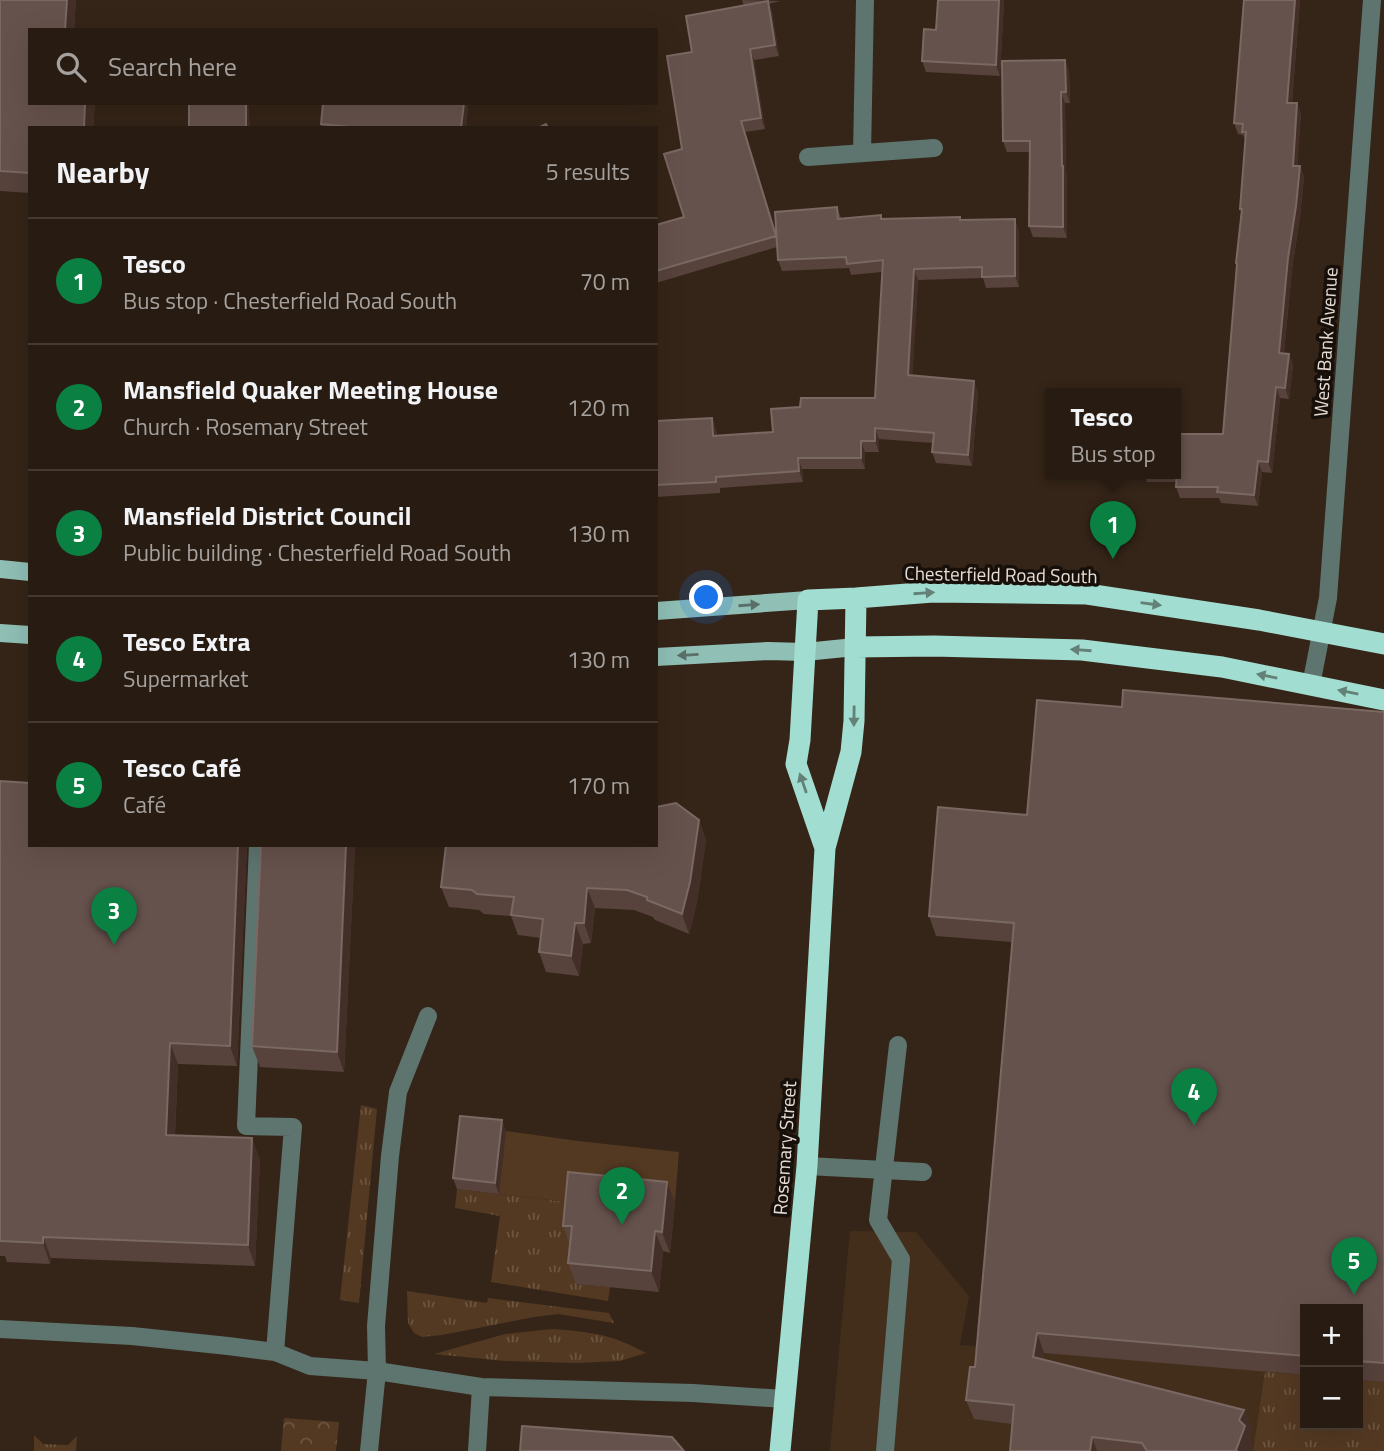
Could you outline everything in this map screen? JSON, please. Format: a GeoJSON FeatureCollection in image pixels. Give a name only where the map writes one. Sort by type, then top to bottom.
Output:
{"type":"FeatureCollection","features":[{"type":"Feature","properties":{"kind":"highway","name":"Chesterfield Road South"},"geometry":{"type":"LineString","coordinates":[[808,600],[933,592],[1087,594],[1259,620],[1384,644]]}},
{"type":"Feature","properties":{"kind":"highway","name":"Rosemary Street"},"geometry":{"type":"LineString","coordinates":[[780,1451],[807,1166],[825,848],[851,752],[854,722],[856,598]]}},
{"type":"Feature","properties":{"kind":"highway","name":"Rosemary Street"},"geometry":{"type":"LineString","coordinates":[[808,600],[800,740],[796,764],[825,848]]}},
{"type":"Feature","properties":{"kind":"highway"},"geometry":{"type":"LineString","coordinates":[[855,647],[1082,650],[1222,667],[1384,699]]}},
{"type":"Feature","properties":{"kind":"main road"},"geometry":{"type":"LineString","coordinates":[[0,569],[28,572]]}},
{"type":"Feature","properties":{"kind":"main road","name":"Chesterfield Road South"},"geometry":{"type":"LineString","coordinates":[[658,611],[808,600]]}},
{"type":"Feature","properties":{"kind":"main road"},"geometry":{"type":"LineString","coordinates":[[0,633],[28,635]]}},
{"type":"Feature","properties":{"kind":"main road"},"geometry":{"type":"LineString","coordinates":[[658,657],[768,651],[805,652],[855,647]]}},
{"type":"Feature","properties":{"kind":"street"},"geometry":{"type":"LineString","coordinates":[[862,153],[865,0]]}},
{"type":"Feature","properties":{"kind":"street","name":"West Bank Avenue"},"geometry":{"type":"LineString","coordinates":[[1311,685],[1328,598],[1372,0]]}},
{"type":"Feature","properties":{"kind":"street"},"geometry":{"type":"LineString","coordinates":[[808,156],[934,148]]}},
{"type":"Feature","properties":{"kind":"street"},"geometry":{"type":"LineString","coordinates":[[258,847],[246,1126],[293,1127],[275,1352]]}},
{"type":"Feature","properties":{"kind":"street"},"geometry":{"type":"LineString","coordinates":[[369,1451],[377,1371],[376,1326],[398,1092],[428,1016]]}},
{"type":"Feature","properties":{"kind":"street"},"geometry":{"type":"LineString","coordinates":[[885,1451],[901,1259],[878,1220],[898,1045]]}},
{"type":"Feature","properties":{"kind":"street"},"geometry":{"type":"LineString","coordinates":[[807,1166],[922,1172]]}},
{"type":"Feature","properties":{"kind":"street"},"geometry":{"type":"LineString","coordinates":[[0,1329],[132,1336],[275,1352],[310,1366],[377,1371],[481,1387],[693,1393],[784,1399]]}},
{"type":"Feature","properties":{"kind":"street"},"geometry":{"type":"LineString","coordinates":[[477,1451],[481,1387]]}},
{"type":"Feature","properties":{"kind":"shaded area"},"geometry":{"type":"Polygon","coordinates":[[[850,1231],[916,1232],[969,1296],[960,1345],[1300,1375],[1300,1430],[1363,1430],[1363,1380],[1384,1382],[1384,1451],[830,1451],[850,1231]]]}},
{"type":"Feature","properties":{"kind":"green space"},"geometry":{"type":"Polygon","coordinates":[[[361,1105],[377,1109],[359,1303],[340,1300],[361,1105]]]}},
{"type":"Feature","properties":{"kind":"green space"},"geometry":{"type":"Polygon","coordinates":[[[506,1131],[679,1152],[675,1202],[576,1193],[575,1203],[499,1194],[506,1131]]]}},
{"type":"Feature","properties":{"kind":"green space"},"geometry":{"type":"Polygon","coordinates":[[[457,1189],[575,1203],[576,1284],[610,1287],[608,1301],[491,1282],[500,1216],[455,1208],[457,1189]]]}},
{"type":"Feature","properties":{"kind":"green space"},"geometry":{"type":"Polygon","coordinates":[[[407,1291],[487,1303],[488,1298],[609,1313],[614,1323],[558,1314],[422,1337],[414,1333],[408,1323],[407,1291]]]}},
{"type":"Feature","properties":{"kind":"green space"},"geometry":{"type":"Polygon","coordinates":[[[552,1329],[600,1335],[646,1353],[620,1361],[577,1363],[505,1361],[434,1354],[505,1334],[552,1329]]]}},
{"type":"Feature","properties":{"kind":"green space"},"geometry":{"type":"Polygon","coordinates":[[[1265,1372],[1300,1375],[1300,1430],[1363,1430],[1363,1380],[1384,1382],[1384,1451],[1253,1451],[1265,1372]]]}},
{"type":"Feature","properties":{"kind":"green space"},"geometry":{"type":"Polygon","coordinates":[[[284,1418],[339,1422],[336,1451],[281,1451],[284,1418]]]}},
{"type":"Feature","properties":{"kind":"green space"},"geometry":{"type":"Polygon","coordinates":[[[34,1435],[43,1444],[68,1445],[77,1436],[76,1451],[34,1451],[34,1435]]]}},
{"type":"Feature","properties":{"kind":"building"},"geometry":{"type":"Polygon","coordinates":[[[0,0],[67,0],[65,28],[28,28],[28,105],[85,105],[84,126],[28,126],[28,173],[0,171],[0,0]]]}},
{"type":"Feature","properties":{"kind":"building"},"geometry":{"type":"Polygon","coordinates":[[[938,0],[999,0],[996,65],[922,61],[924,29],[936,30],[938,0]]]}},
{"type":"Feature","properties":{"kind":"building"},"geometry":{"type":"Polygon","coordinates":[[[1244,0],[1295,0],[1287,103],[1297,103],[1293,166],[1300,166],[1279,353],[1289,354],[1285,388],[1276,387],[1268,462],[1258,461],[1254,495],[1217,492],[1218,487],[1176,487],[1176,479],[1181,479],[1181,434],[1223,434],[1246,132],[1242,132],[1243,124],[1234,123],[1244,0]]]}},
{"type":"Feature","properties":{"kind":"building"},"geometry":{"type":"Polygon","coordinates":[[[768,1],[775,45],[750,49],[761,118],[741,121],[776,236],[658,270],[658,224],[684,217],[664,154],[682,149],[667,56],[692,52],[686,16],[768,1]]]}},
{"type":"Feature","properties":{"kind":"building"},"geometry":{"type":"Polygon","coordinates":[[[1065,60],[1066,92],[1061,92],[1063,227],[1029,226],[1030,141],[1003,141],[1002,61],[1065,60]]]}},
{"type":"Feature","properties":{"kind":"building"},"geometry":{"type":"Polygon","coordinates":[[[189,105],[246,105],[246,126],[189,126],[189,105]]]}},
{"type":"Feature","properties":{"kind":"building"},"geometry":{"type":"Polygon","coordinates":[[[323,105],[464,105],[461,126],[321,124],[323,105]]]}},
{"type":"Feature","properties":{"kind":"building"},"geometry":{"type":"Polygon","coordinates":[[[837,207],[838,219],[881,215],[881,219],[1015,219],[1015,276],[982,277],[982,267],[914,269],[908,375],[974,381],[968,455],[932,452],[934,433],[875,428],[875,441],[861,441],[861,458],[798,458],[799,471],[716,477],[716,482],[658,485],[658,421],[712,418],[713,436],[773,432],[771,409],[800,407],[801,398],[875,398],[883,260],[847,264],[846,257],[778,260],[775,212],[837,207]]]}},
{"type":"Feature","properties":{"kind":"building"},"geometry":{"type":"Polygon","coordinates":[[[1123,690],[1384,712],[1384,1363],[1363,1361],[1363,1304],[1300,1304],[1300,1356],[1037,1333],[1033,1357],[1244,1410],[1239,1420],[1245,1426],[1237,1451],[1147,1451],[1142,1443],[1092,1437],[1090,1451],[1010,1451],[1014,1405],[966,1400],[970,1367],[975,1367],[1014,923],[929,916],[938,807],[1027,815],[1037,700],[1122,707],[1123,690]]]}},
{"type":"Feature","properties":{"kind":"building"},"geometry":{"type":"Polygon","coordinates":[[[0,781],[28,783],[28,847],[238,847],[230,1046],[170,1043],[166,1135],[252,1138],[248,1245],[43,1237],[43,1243],[0,1241],[0,781]]]}},
{"type":"Feature","properties":{"kind":"building"},"geometry":{"type":"Polygon","coordinates":[[[676,803],[699,820],[690,882],[682,914],[627,890],[587,888],[584,923],[575,923],[571,956],[539,952],[543,919],[511,915],[514,897],[441,887],[446,847],[658,847],[658,807],[676,803]]]}},
{"type":"Feature","properties":{"kind":"building"},"geometry":{"type":"Polygon","coordinates":[[[261,847],[346,847],[337,1052],[252,1046],[261,847]]]}},
{"type":"Feature","properties":{"kind":"building"},"geometry":{"type":"Polygon","coordinates":[[[460,1116],[502,1120],[495,1183],[453,1178],[460,1116]]]}},
{"type":"Feature","properties":{"kind":"building"},"geometry":{"type":"Polygon","coordinates":[[[568,1172],[667,1182],[662,1232],[655,1231],[651,1271],[568,1263],[572,1226],[563,1226],[568,1172]]]}},
{"type":"Feature","properties":{"kind":"building"},"geometry":{"type":"Polygon","coordinates":[[[522,1426],[672,1437],[684,1451],[520,1451],[522,1426]]]}},
{"type":"Feature","properties":{"kind":"place","name":"Tesco"},"geometry":{"type":"Point","coordinates":[1113,559]}},
{"type":"Feature","properties":{"kind":"place","name":"Mansfield District Council"},"geometry":{"type":"Point","coordinates":[114,945]}},
{"type":"Feature","properties":{"kind":"place","name":"Tesco Extra"},"geometry":{"type":"Point","coordinates":[1194,1126]}},
{"type":"Feature","properties":{"kind":"place","name":"Mansfield Quaker Meeting House"},"geometry":{"type":"Point","coordinates":[622,1225]}},
{"type":"Feature","properties":{"kind":"place","name":"Tesco Café"},"geometry":{"type":"Point","coordinates":[1354,1295]}}]}
